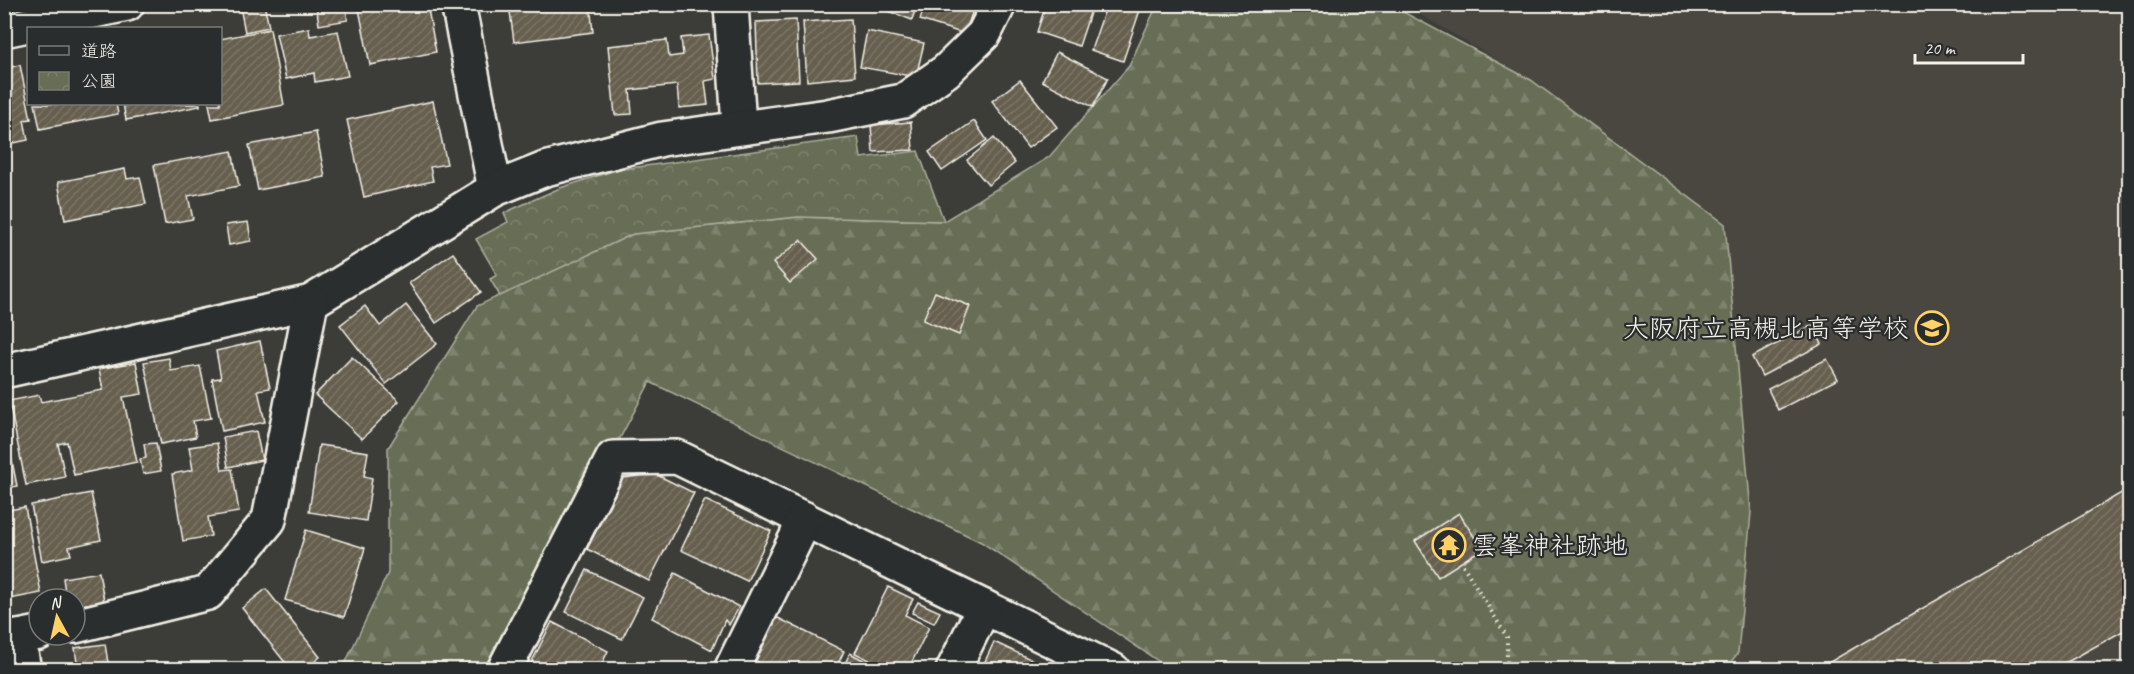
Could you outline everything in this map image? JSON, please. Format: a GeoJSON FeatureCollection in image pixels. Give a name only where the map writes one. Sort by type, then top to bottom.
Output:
{"type":"FeatureCollection","features":[{"type":"Feature","properties":{"kind":"street"},"geometry":{"type":"LineString","coordinates":[[4,30],[127,4]]}},
{"type":"Feature","properties":{"kind":"street"},"geometry":{"type":"LineString","coordinates":[[459,4],[495,189]]}},
{"type":"Feature","properties":{"kind":"street"},"geometry":{"type":"LineString","coordinates":[[731,4],[739,126]]}},
{"type":"Feature","properties":{"kind":"street"},"geometry":{"type":"LineString","coordinates":[[4,371],[311,302],[495,189],[555,167],[662,139],[739,126],[828,116],[903,102],[946,71],[984,34],[999,4]]}},
{"type":"Feature","properties":{"kind":"street"},"geometry":{"type":"LineString","coordinates":[[87,623],[208,593],[269,520],[311,302]]}},
{"type":"Feature","properties":{"kind":"street"},"geometry":{"type":"LineString","coordinates":[[504,669],[613,458],[677,457],[1113,669]]}},
{"type":"Feature","properties":{"kind":"street"},"geometry":{"type":"LineString","coordinates":[[731,669],[797,536],[803,518]]}},
{"type":"Feature","properties":{"kind":"street"},"geometry":{"type":"LineString","coordinates":[[953,669],[984,607]]}},
{"type":"Feature","properties":{"kind":"street"},"geometry":{"type":"LineString","coordinates":[[21,637],[24,669]]}},
{"type":"Feature","properties":{"kind":"path"},"geometry":{"type":"LineString","coordinates":[[1463,565],[1507,637],[1507,669]]}},
{"type":"Feature","properties":{"kind":"shaded area","name":"大阪府立高槻北高等学校"},"geometry":{"type":"Polygon","coordinates":[[[1404,5],[2129,5],[2129,669],[1725,669],[1738,653],[1751,512],[1725,224],[1531,80],[1404,5]]]}},
{"type":"Feature","properties":{"kind":"green space"},"geometry":{"type":"Polygon","coordinates":[[[1157,5],[1395,5],[1403,12],[1531,80],[1725,224],[1751,512],[1738,653],[1725,669],[1170,669],[981,542],[650,382],[580,513],[483,669],[342,670],[388,573],[388,448],[477,306],[633,234],[798,217],[944,221],[1049,157],[1129,66],[1157,5]]]}},
{"type":"Feature","properties":{"kind":"green space"},"geometry":{"type":"Polygon","coordinates":[[[858,137],[861,158],[918,151],[944,221],[798,217],[633,234],[500,296],[490,279],[497,275],[476,239],[508,222],[504,213],[560,188],[616,170],[858,137]]]}},
{"type":"Feature","properties":{"kind":"building"},"geometry":{"type":"Polygon","coordinates":[[[264,4],[269,27],[245,32],[240,7],[264,4]]]}},
{"type":"Feature","properties":{"kind":"building"},"geometry":{"type":"Polygon","coordinates":[[[316,4],[345,4],[348,20],[319,25],[316,4]]]}},
{"type":"Feature","properties":{"kind":"building"},"geometry":{"type":"Polygon","coordinates":[[[358,4],[427,4],[436,52],[370,65],[358,4]]]}},
{"type":"Feature","properties":{"kind":"building"},"geometry":{"type":"Polygon","coordinates":[[[509,4],[590,4],[593,32],[514,42],[509,4]]]}},
{"type":"Feature","properties":{"kind":"building"},"geometry":{"type":"Polygon","coordinates":[[[870,4],[917,4],[912,20],[870,4]]]}},
{"type":"Feature","properties":{"kind":"building"},"geometry":{"type":"Polygon","coordinates":[[[925,4],[975,4],[965,34],[920,20],[925,4]]]}},
{"type":"Feature","properties":{"kind":"building"},"geometry":{"type":"Polygon","coordinates":[[[1046,4],[1093,4],[1079,46],[1037,32],[1046,4]]]}},
{"type":"Feature","properties":{"kind":"building"},"geometry":{"type":"Polygon","coordinates":[[[1107,4],[1142,4],[1123,61],[1091,50],[1107,4]]]}},
{"type":"Feature","properties":{"kind":"building"},"geometry":{"type":"Polygon","coordinates":[[[851,19],[855,76],[807,81],[803,22],[851,19]]]}},
{"type":"Feature","properties":{"kind":"building"},"geometry":{"type":"Polygon","coordinates":[[[796,20],[799,81],[758,83],[756,22],[796,20]]]}},
{"type":"Feature","properties":{"kind":"building"},"geometry":{"type":"Polygon","coordinates":[[[309,28],[310,36],[338,31],[348,76],[315,82],[314,73],[286,79],[276,34],[309,28]]]}},
{"type":"Feature","properties":{"kind":"building"},"geometry":{"type":"Polygon","coordinates":[[[270,29],[284,105],[212,119],[209,105],[222,105],[222,39],[270,29]]]}},
{"type":"Feature","properties":{"kind":"building"},"geometry":{"type":"Polygon","coordinates":[[[867,31],[924,43],[916,77],[860,67],[867,31]]]}},
{"type":"Feature","properties":{"kind":"building"},"geometry":{"type":"Polygon","coordinates":[[[709,35],[715,79],[705,81],[708,105],[679,108],[677,85],[630,90],[632,114],[615,115],[608,46],[667,40],[669,57],[683,55],[681,38],[709,35]]]}},
{"type":"Feature","properties":{"kind":"building"},"geometry":{"type":"Polygon","coordinates":[[[1057,52],[1108,78],[1093,107],[1042,81],[1057,52]]]}},
{"type":"Feature","properties":{"kind":"building"},"geometry":{"type":"Polygon","coordinates":[[[20,65],[31,119],[24,120],[28,140],[4,145],[4,97],[11,95],[6,68],[20,65]]]}},
{"type":"Feature","properties":{"kind":"building"},"geometry":{"type":"Polygon","coordinates":[[[1020,80],[1057,127],[1028,148],[992,101],[1020,80]]]}},
{"type":"Feature","properties":{"kind":"building"},"geometry":{"type":"Polygon","coordinates":[[[433,101],[447,164],[430,167],[433,181],[364,197],[347,120],[433,101]]]}},
{"type":"Feature","properties":{"kind":"building"},"geometry":{"type":"Polygon","coordinates":[[[35,105],[116,105],[118,114],[40,129],[35,105]]]}},
{"type":"Feature","properties":{"kind":"building"},"geometry":{"type":"Polygon","coordinates":[[[123,105],[200,105],[200,106],[126,120],[123,105]]]}},
{"type":"Feature","properties":{"kind":"building"},"geometry":{"type":"Polygon","coordinates":[[[974,121],[987,140],[942,171],[929,152],[974,121]]]}},
{"type":"Feature","properties":{"kind":"building"},"geometry":{"type":"Polygon","coordinates":[[[911,122],[913,150],[873,152],[871,125],[911,122]]]}},
{"type":"Feature","properties":{"kind":"building"},"geometry":{"type":"Polygon","coordinates":[[[316,132],[325,177],[258,190],[249,145],[316,132]]]}},
{"type":"Feature","properties":{"kind":"building"},"geometry":{"type":"Polygon","coordinates":[[[994,138],[1015,163],[988,185],[967,160],[994,138]]]}},
{"type":"Feature","properties":{"kind":"building"},"geometry":{"type":"Polygon","coordinates":[[[232,151],[239,186],[188,196],[193,219],[165,224],[154,165],[232,151]]]}},
{"type":"Feature","properties":{"kind":"building"},"geometry":{"type":"Polygon","coordinates":[[[125,169],[127,179],[140,177],[146,204],[65,220],[58,182],[125,169]]]}},
{"type":"Feature","properties":{"kind":"building"},"geometry":{"type":"Polygon","coordinates":[[[248,222],[251,241],[229,245],[226,225],[248,222]]]}},
{"type":"Feature","properties":{"kind":"building"},"geometry":{"type":"Polygon","coordinates":[[[801,240],[818,259],[790,283],[773,263],[801,240]]]}},
{"type":"Feature","properties":{"kind":"building"},"geometry":{"type":"Polygon","coordinates":[[[453,253],[481,292],[436,323],[409,283],[453,253]]]}},
{"type":"Feature","properties":{"kind":"building"},"geometry":{"type":"Polygon","coordinates":[[[935,292],[970,306],[959,335],[923,320],[935,292]]]}},
{"type":"Feature","properties":{"kind":"building"},"geometry":{"type":"Polygon","coordinates":[[[406,305],[437,344],[386,384],[340,325],[365,306],[380,326],[406,305]]]}},
{"type":"Feature","properties":{"kind":"building"},"geometry":{"type":"Polygon","coordinates":[[[1812,325],[1822,344],[1762,376],[1752,357],[1812,325]]]}},
{"type":"Feature","properties":{"kind":"building"},"geometry":{"type":"Polygon","coordinates":[[[260,341],[270,388],[258,390],[265,422],[222,431],[212,379],[221,378],[216,351],[260,341]]]}},
{"type":"Feature","properties":{"kind":"building"},"geometry":{"type":"Polygon","coordinates":[[[352,357],[399,401],[362,439],[315,395],[352,357]]]}},
{"type":"Feature","properties":{"kind":"building"},"geometry":{"type":"Polygon","coordinates":[[[169,358],[171,371],[200,366],[211,418],[193,421],[196,437],[161,444],[144,362],[169,358]]]}},
{"type":"Feature","properties":{"kind":"building"},"geometry":{"type":"Polygon","coordinates":[[[1827,359],[1838,379],[1778,410],[1768,389],[1827,359]]]}},
{"type":"Feature","properties":{"kind":"building"},"geometry":{"type":"Polygon","coordinates":[[[136,362],[142,394],[123,397],[137,462],[74,475],[67,442],[58,444],[65,477],[26,485],[9,401],[39,395],[41,402],[103,390],[99,369],[136,362]]]}},
{"type":"Feature","properties":{"kind":"building"},"geometry":{"type":"Polygon","coordinates":[[[4,421],[17,486],[4,489],[4,421]]]}},
{"type":"Feature","properties":{"kind":"building"},"geometry":{"type":"Polygon","coordinates":[[[256,431],[262,460],[228,467],[223,437],[256,431]]]}},
{"type":"Feature","properties":{"kind":"building"},"geometry":{"type":"Polygon","coordinates":[[[156,443],[161,471],[143,474],[140,459],[146,458],[144,444],[156,443]]]}},
{"type":"Feature","properties":{"kind":"building"},"geometry":{"type":"Polygon","coordinates":[[[217,443],[222,470],[232,469],[239,512],[208,517],[211,536],[183,541],[172,474],[193,470],[189,447],[217,443]]]}},
{"type":"Feature","properties":{"kind":"building"},"geometry":{"type":"Polygon","coordinates":[[[319,445],[368,452],[364,476],[372,478],[366,521],[309,512],[319,445]]]}},
{"type":"Feature","properties":{"kind":"building"},"geometry":{"type":"Polygon","coordinates":[[[655,474],[694,493],[649,581],[587,549],[623,478],[655,474]]]}},
{"type":"Feature","properties":{"kind":"building"},"geometry":{"type":"Polygon","coordinates":[[[2130,488],[2130,627],[2053,670],[1816,670],[2130,488]]]}},
{"type":"Feature","properties":{"kind":"building"},"geometry":{"type":"Polygon","coordinates":[[[91,493],[101,540],[69,547],[71,555],[42,561],[31,505],[91,493]]]}},
{"type":"Feature","properties":{"kind":"building"},"geometry":{"type":"Polygon","coordinates":[[[705,500],[771,531],[747,581],[681,550],[705,500]]]}},
{"type":"Feature","properties":{"kind":"building"},"geometry":{"type":"Polygon","coordinates":[[[25,507],[40,587],[27,587],[27,596],[4,600],[4,511],[25,507]]]}},
{"type":"Feature","properties":{"kind":"building","name":"雲峯神社跡地"},"geometry":{"type":"Polygon","coordinates":[[[1459,513],[1482,549],[1438,577],[1415,541],[1459,513]]]}},
{"type":"Feature","properties":{"kind":"building"},"geometry":{"type":"Polygon","coordinates":[[[306,530],[365,548],[344,617],[285,600],[306,530]]]}},
{"type":"Feature","properties":{"kind":"building"},"geometry":{"type":"Polygon","coordinates":[[[587,570],[643,597],[622,639],[566,612],[587,570]]]}},
{"type":"Feature","properties":{"kind":"building"},"geometry":{"type":"Polygon","coordinates":[[[99,572],[104,601],[87,604],[87,587],[64,587],[63,578],[99,572]]]}},
{"type":"Feature","properties":{"kind":"building"},"geometry":{"type":"Polygon","coordinates":[[[675,573],[739,607],[729,625],[725,620],[712,650],[652,618],[675,573]]]}},
{"type":"Feature","properties":{"kind":"building"},"geometry":{"type":"Polygon","coordinates":[[[888,587],[913,599],[905,615],[929,627],[908,670],[890,670],[855,653],[888,587]]]}},
{"type":"Feature","properties":{"kind":"building"},"geometry":{"type":"Polygon","coordinates":[[[266,589],[320,657],[304,670],[291,670],[242,608],[266,589]]]}},
{"type":"Feature","properties":{"kind":"building"},"geometry":{"type":"Polygon","coordinates":[[[918,602],[940,612],[934,623],[912,613],[918,602]]]}},
{"type":"Feature","properties":{"kind":"building"},"geometry":{"type":"Polygon","coordinates":[[[774,616],[844,651],[835,670],[773,670],[752,659],[774,616]]]}},
{"type":"Feature","properties":{"kind":"building"},"geometry":{"type":"Polygon","coordinates":[[[552,622],[608,651],[599,670],[528,669],[552,622]]]}},
{"type":"Feature","properties":{"kind":"building"},"geometry":{"type":"Polygon","coordinates":[[[994,642],[1054,670],[981,670],[994,642]]]}},
{"type":"Feature","properties":{"kind":"building"},"geometry":{"type":"Polygon","coordinates":[[[105,644],[109,669],[78,670],[75,648],[105,644]]]}},
{"type":"Feature","properties":{"kind":"building"},"geometry":{"type":"Polygon","coordinates":[[[850,653],[882,670],[842,670],[850,653]]]}},
{"type":"Feature","properties":{"kind":"place","name":"大阪府立高槻北高等学校"},"geometry":{"type":"Point","coordinates":[1932,328]}},
{"type":"Feature","properties":{"kind":"place","name":"雲峯神社跡地"},"geometry":{"type":"Point","coordinates":[1449,545]}}]}
